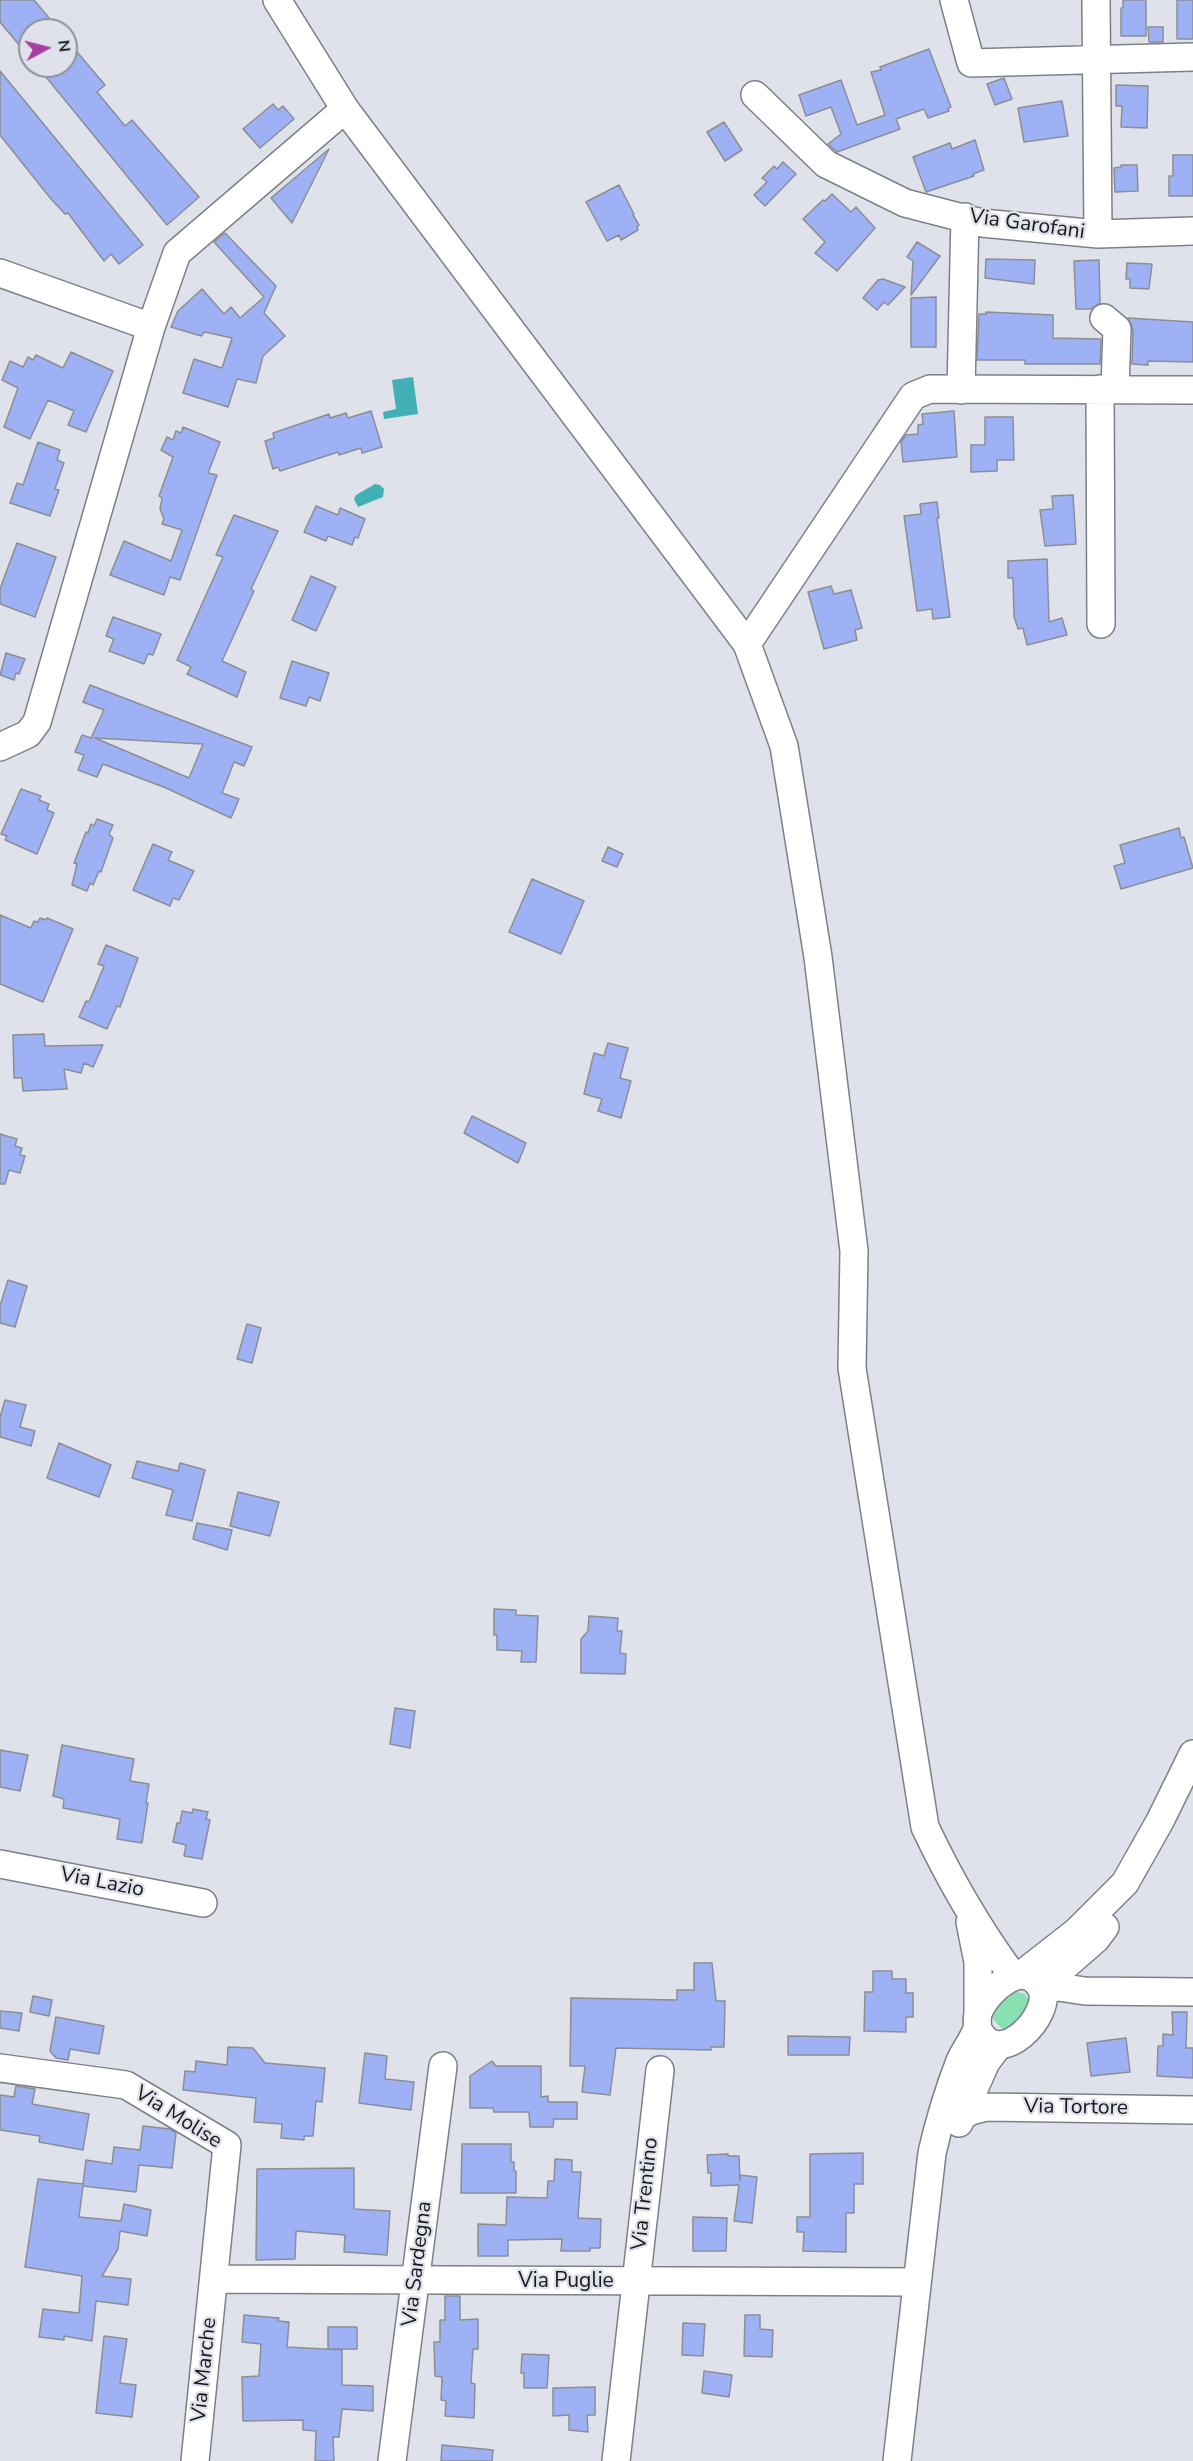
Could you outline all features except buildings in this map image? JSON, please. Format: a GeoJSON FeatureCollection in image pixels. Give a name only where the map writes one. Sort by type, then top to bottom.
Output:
{"type":"FeatureCollection","features":[{"type":"Feature","properties":{"kind":"street"},"geometry":{"type":"LineString","coordinates":[[276,0],[345,109],[747,644],[784,746],[818,957],[854,1251],[852,1368],[925,1827],[951,1883],[969,1912],[1032,1987]]}},
{"type":"Feature","properties":{"kind":"street"},"geometry":{"type":"LineString","coordinates":[[954,0],[971,63],[1193,57]]}},
{"type":"Feature","properties":{"kind":"street"},"geometry":{"type":"LineString","coordinates":[[1096,0],[1098,234]]}},
{"type":"Feature","properties":{"kind":"street","name":"Via Garofani"},"geometry":{"type":"LineString","coordinates":[[755,95],[826,164],[905,203],[965,217],[982,224],[1098,234],[1193,231]]}},
{"type":"Feature","properties":{"kind":"street"},"geometry":{"type":"LineString","coordinates":[[0,747],[28,734],[37,722],[151,327],[177,253],[345,109]]}},
{"type":"Feature","properties":{"kind":"street"},"geometry":{"type":"LineString","coordinates":[[961,390],[965,217]]}},
{"type":"Feature","properties":{"kind":"street"},"geometry":{"type":"LineString","coordinates":[[0,273],[151,327]]}},
{"type":"Feature","properties":{"kind":"street"},"geometry":{"type":"LineString","coordinates":[[1101,624],[1107,389],[1117,329],[1104,318]]}},
{"type":"Feature","properties":{"kind":"street"},"geometry":{"type":"LineString","coordinates":[[747,644],[913,396],[930,389],[1193,390]]}},
{"type":"Feature","properties":{"kind":"street"},"geometry":{"type":"LineString","coordinates":[[1085,1991],[1086,1980],[1108,1940],[1122,1895],[1193,1754]]}},
{"type":"Feature","properties":{"kind":"street","name":"Via Lazio"},"geometry":{"type":"LineString","coordinates":[[0,1864],[203,1903]]}},
{"type":"Feature","properties":{"kind":"street"},"geometry":{"type":"LineString","coordinates":[[1004,2106],[995,2100],[991,2090],[1007,2043],[1032,1987],[1076,1932],[1122,1895]]}},
{"type":"Feature","properties":{"kind":"street"},"geometry":{"type":"LineString","coordinates":[[969,1912],[978,1962],[978,2019],[986,2040],[1007,2043]]}},
{"type":"Feature","properties":{"kind":"street"},"geometry":{"type":"LineString","coordinates":[[897,2461],[932,2153],[942,2111],[978,2019],[1006,1979],[1032,1987],[1058,1987],[1085,1991],[1193,1992]]}},
{"type":"Feature","properties":{"kind":"street"},"geometry":{"type":"LineString","coordinates":[[922,2245],[961,2117],[986,2062],[1007,2043]]}},
{"type":"Feature","properties":{"kind":"street","name":"Via Sardegna"},"geometry":{"type":"LineString","coordinates":[[392,2461],[443,2066]]}},
{"type":"Feature","properties":{"kind":"street","name":"Via Molise"},"geometry":{"type":"LineString","coordinates":[[0,2068],[126,2085],[227,2145],[214,2279]]}},
{"type":"Feature","properties":{"kind":"street","name":"Via Trentino"},"geometry":{"type":"LineString","coordinates":[[616,2461],[660,2070]]}},
{"type":"Feature","properties":{"kind":"street","name":"Via Tortore"},"geometry":{"type":"LineString","coordinates":[[961,2117],[971,2111],[986,2107],[1004,2106],[1193,2110]]}},
{"type":"Feature","properties":{"kind":"street","name":"Via Puglie"},"geometry":{"type":"LineString","coordinates":[[214,2279],[917,2282]]}},
{"type":"Feature","properties":{"kind":"street","name":"Via Marche"},"geometry":{"type":"LineString","coordinates":[[195,2461],[214,2279]]}},
{"type":"Feature","properties":{"kind":"green space"},"geometry":{"type":"Polygon","coordinates":[[[1013,1991],[1025,1994],[1029,2001],[1028,2009],[1009,2029],[1001,2028],[993,2019],[993,2011],[1013,1991]]]}},
{"type":"Feature","properties":{"kind":"water"},"geometry":{"type":"Polygon","coordinates":[[[413,377],[418,414],[384,419],[383,412],[396,409],[392,380],[413,377]]]}},
{"type":"Feature","properties":{"kind":"water"},"geometry":{"type":"Polygon","coordinates":[[[375,484],[384,489],[383,497],[358,507],[354,499],[356,495],[375,484]]]}}]}
